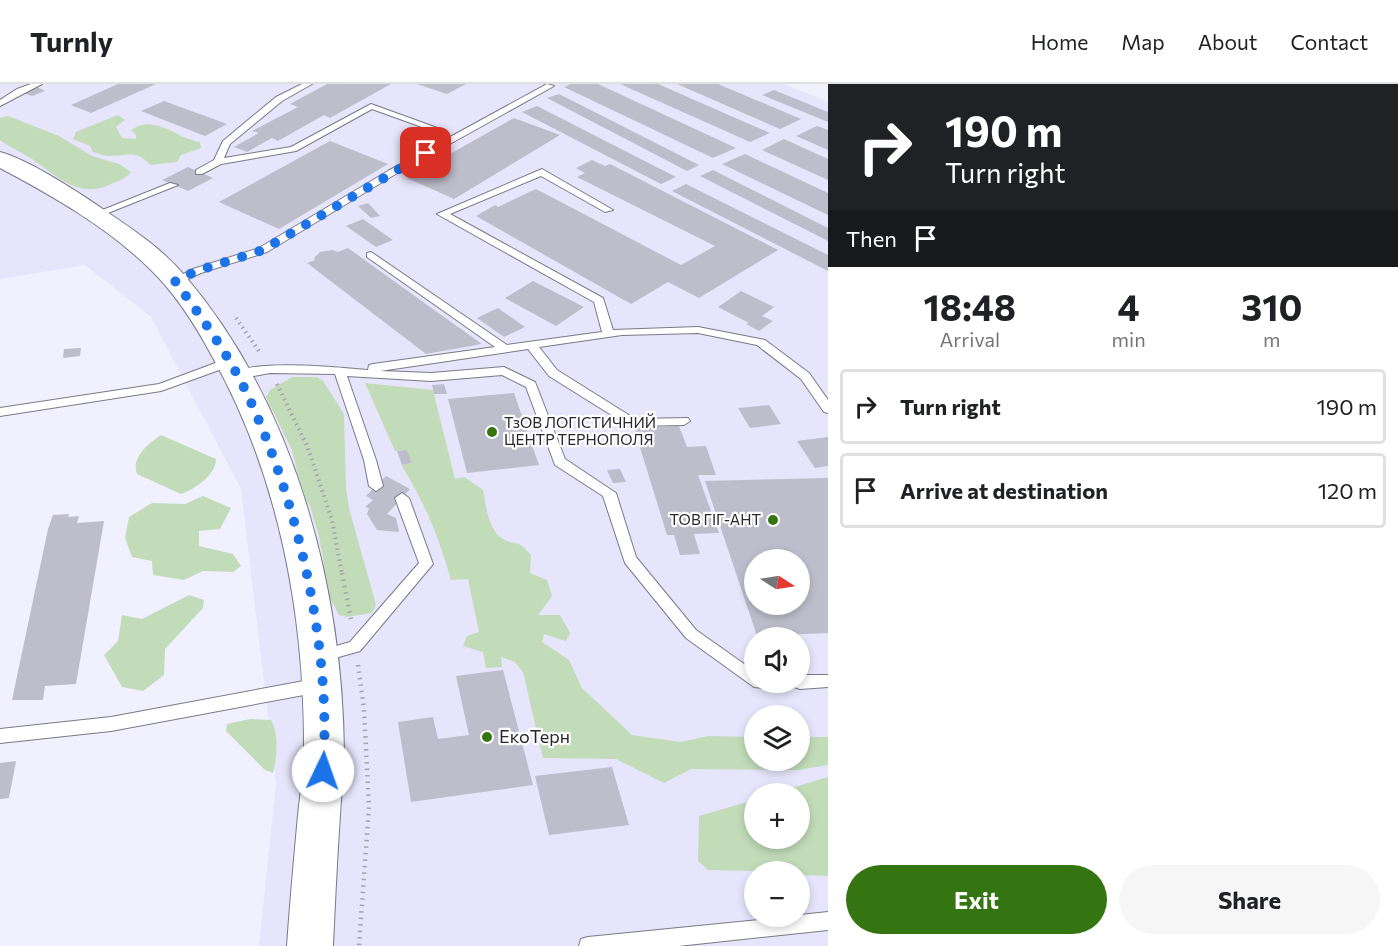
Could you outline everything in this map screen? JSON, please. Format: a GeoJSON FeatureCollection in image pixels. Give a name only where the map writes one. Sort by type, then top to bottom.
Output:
{"type":"FeatureCollection","features":[{"type":"Feature","properties":{"kind":"street"},"geometry":{"type":"LineString","coordinates":[[0,159],[36,178],[95,215],[144,251],[175,281],[209,328],[249,397],[278,471],[302,548],[321,670],[324,748],[310,946]]}},
{"type":"Feature","properties":{"kind":"lane"},"geometry":{"type":"LineString","coordinates":[[0,104],[20,91],[38,84]]}},
{"type":"Feature","properties":{"kind":"lane"},"geometry":{"type":"LineString","coordinates":[[218,162],[226,143],[279,99],[308,84]]}},
{"type":"Feature","properties":{"kind":"lane"},"geometry":{"type":"LineString","coordinates":[[175,281],[197,271],[263,250],[401,168],[550,86]]}},
{"type":"Feature","properties":{"kind":"lane"},"geometry":{"type":"LineString","coordinates":[[199,172],[218,162],[292,149],[371,106],[436,129]]}},
{"type":"Feature","properties":{"kind":"lane"},"geometry":{"type":"LineString","coordinates":[[608,210],[542,172],[442,214],[599,300],[608,334]]}},
{"type":"Feature","properties":{"kind":"lane"},"geometry":{"type":"LineString","coordinates":[[95,215],[173,184]]}},
{"type":"Feature","properties":{"kind":"lane"},"geometry":{"type":"LineString","coordinates":[[371,255],[505,349]]}},
{"type":"Feature","properties":{"kind":"lane"},"geometry":{"type":"LineString","coordinates":[[340,372],[608,334],[698,330],[761,342],[805,376],[828,409]]}},
{"type":"Feature","properties":{"kind":"lane"},"geometry":{"type":"LineString","coordinates":[[531,345],[553,373],[633,423],[684,421]]}},
{"type":"Feature","properties":{"kind":"lane"},"geometry":{"type":"LineString","coordinates":[[0,412],[161,387],[233,369],[431,377],[504,371],[531,385],[560,462],[609,493],[630,559],[691,634],[744,672]]}},
{"type":"Feature","properties":{"kind":"lane"},"geometry":{"type":"LineString","coordinates":[[340,372],[370,460],[376,486]]}},
{"type":"Feature","properties":{"kind":"lane"},"geometry":{"type":"LineString","coordinates":[[0,736],[111,724],[321,670],[355,647],[426,564],[402,498]]}},
{"type":"Feature","properties":{"kind":"lane"},"geometry":{"type":"LineString","coordinates":[[810,682],[828,681]]}},
{"type":"Feature","properties":{"kind":"lane"},"geometry":{"type":"LineString","coordinates":[[588,946],[828,921]]}},
{"type":"Feature","properties":{"kind":"shaded area"},"geometry":{"type":"Polygon","coordinates":[[[0,84],[784,84],[828,102],[828,946],[259,946],[276,783],[241,489],[151,317],[85,265],[0,279],[0,84]]]}},
{"type":"Feature","properties":{"kind":"green space"},"geometry":{"type":"Polygon","coordinates":[[[118,115],[125,120],[116,127],[122,138],[136,139],[136,135],[131,130],[140,125],[157,125],[200,142],[201,148],[181,155],[177,162],[150,165],[140,157],[130,154],[104,156],[93,152],[90,146],[73,139],[76,132],[118,115]]]}},
{"type":"Feature","properties":{"kind":"green space"},"geometry":{"type":"Polygon","coordinates":[[[8,116],[59,136],[92,156],[119,164],[131,172],[122,179],[100,188],[80,188],[71,185],[0,140],[0,118],[8,116]]]}},
{"type":"Feature","properties":{"kind":"green space"},"geometry":{"type":"Polygon","coordinates":[[[292,377],[317,377],[323,381],[344,414],[346,488],[349,508],[376,605],[372,613],[346,617],[339,615],[330,598],[319,536],[310,506],[302,492],[292,450],[266,397],[270,390],[292,377]]]}},
{"type":"Feature","properties":{"kind":"green space"},"geometry":{"type":"Polygon","coordinates":[[[365,383],[433,390],[455,479],[464,477],[483,490],[488,517],[494,530],[503,539],[526,549],[531,555],[530,573],[547,580],[552,596],[538,615],[560,615],[570,633],[566,641],[544,634],[542,642],[569,660],[582,688],[632,735],[681,742],[708,736],[744,737],[744,769],[691,769],[664,783],[616,759],[543,758],[523,672],[515,662],[501,657],[502,667],[486,668],[483,652],[463,646],[467,636],[479,632],[468,579],[451,580],[431,522],[403,468],[402,465],[412,463],[407,450],[395,451],[365,383]]]}},
{"type":"Feature","properties":{"kind":"green space"},"geometry":{"type":"Polygon","coordinates":[[[161,435],[216,459],[209,476],[181,494],[137,474],[136,462],[142,452],[161,435]]]}},
{"type":"Feature","properties":{"kind":"green space"},"geometry":{"type":"Polygon","coordinates":[[[203,496],[231,508],[220,529],[199,531],[199,546],[233,554],[241,566],[233,572],[203,571],[184,580],[153,575],[152,561],[132,557],[125,538],[129,517],[152,503],[185,504],[203,496]]]}},
{"type":"Feature","properties":{"kind":"green space"},"geometry":{"type":"Polygon","coordinates":[[[189,595],[204,600],[203,608],[165,649],[164,675],[143,691],[122,687],[104,655],[118,641],[122,615],[142,619],[189,595]]]}},
{"type":"Feature","properties":{"kind":"green space"},"geometry":{"type":"Polygon","coordinates":[[[250,719],[271,720],[274,726],[276,760],[273,773],[265,770],[226,731],[227,724],[250,719]]]}},
{"type":"Feature","properties":{"kind":"green space"},"geometry":{"type":"Polygon","coordinates":[[[810,737],[828,737],[828,765],[810,768],[810,737]]]}},
{"type":"Feature","properties":{"kind":"green space"},"geometry":{"type":"Polygon","coordinates":[[[828,777],[828,876],[810,875],[810,861],[744,861],[744,871],[708,870],[698,861],[699,816],[744,803],[744,849],[810,849],[810,783],[808,783],[828,777]]]}},
{"type":"Feature","properties":{"kind":"building"},"geometry":{"type":"Polygon","coordinates":[[[118,84],[156,84],[91,113],[71,105],[118,84]]]}},
{"type":"Feature","properties":{"kind":"building"},"geometry":{"type":"Polygon","coordinates":[[[327,84],[391,84],[330,118],[324,115],[278,141],[272,138],[247,152],[234,147],[259,133],[252,131],[298,107],[290,104],[327,84]]]}},
{"type":"Feature","properties":{"kind":"building"},"geometry":{"type":"Polygon","coordinates":[[[417,84],[466,84],[447,94],[417,84]]]}},
{"type":"Feature","properties":{"kind":"building"},"geometry":{"type":"Polygon","coordinates":[[[571,84],[598,84],[736,148],[713,158],[564,87],[571,84]]]}},
{"type":"Feature","properties":{"kind":"building"},"geometry":{"type":"Polygon","coordinates":[[[620,84],[658,84],[770,133],[750,142],[620,84]]]}},
{"type":"Feature","properties":{"kind":"building"},"geometry":{"type":"Polygon","coordinates":[[[677,84],[718,84],[801,119],[780,129],[677,84]]]}},
{"type":"Feature","properties":{"kind":"building"},"geometry":{"type":"Polygon","coordinates":[[[37,87],[45,91],[32,96],[23,93],[37,87]]]}},
{"type":"Feature","properties":{"kind":"building"},"geometry":{"type":"Polygon","coordinates":[[[774,90],[828,112],[828,122],[762,95],[774,90]]]}},
{"type":"Feature","properties":{"kind":"building"},"geometry":{"type":"Polygon","coordinates":[[[559,94],[699,165],[687,171],[547,98],[559,94]]]}},
{"type":"Feature","properties":{"kind":"building"},"geometry":{"type":"Polygon","coordinates":[[[164,101],[227,124],[205,136],[141,111],[164,101]]]}},
{"type":"Feature","properties":{"kind":"building"},"geometry":{"type":"Polygon","coordinates":[[[537,106],[676,177],[661,184],[522,112],[537,106]]]}},
{"type":"Feature","properties":{"kind":"building"},"geometry":{"type":"Polygon","coordinates":[[[514,118],[560,135],[454,199],[407,178],[514,118]]]}},
{"type":"Feature","properties":{"kind":"building"},"geometry":{"type":"Polygon","coordinates":[[[817,126],[828,130],[828,150],[796,136],[817,126]]]}},
{"type":"Feature","properties":{"kind":"building"},"geometry":{"type":"Polygon","coordinates":[[[784,139],[828,159],[828,180],[762,150],[784,139]]]}},
{"type":"Feature","properties":{"kind":"building"},"geometry":{"type":"Polygon","coordinates":[[[330,141],[388,164],[279,229],[219,202],[330,141]]]}},
{"type":"Feature","properties":{"kind":"building"},"geometry":{"type":"Polygon","coordinates":[[[745,154],[828,193],[828,215],[722,164],[745,154]]]}},
{"type":"Feature","properties":{"kind":"building"},"geometry":{"type":"Polygon","coordinates":[[[592,160],[605,166],[610,164],[778,250],[699,298],[668,282],[631,304],[476,216],[495,205],[498,207],[536,189],[681,265],[715,246],[577,177],[585,173],[576,168],[592,160]]]}},
{"type":"Feature","properties":{"kind":"building"},"geometry":{"type":"Polygon","coordinates":[[[188,167],[213,178],[188,191],[162,180],[188,167]]]}},
{"type":"Feature","properties":{"kind":"building"},"geometry":{"type":"Polygon","coordinates":[[[713,170],[828,228],[828,241],[700,176],[713,170]]]}},
{"type":"Feature","properties":{"kind":"building"},"geometry":{"type":"Polygon","coordinates":[[[686,184],[828,255],[828,271],[672,191],[686,184]]]}},
{"type":"Feature","properties":{"kind":"building"},"geometry":{"type":"Polygon","coordinates":[[[368,203],[380,216],[371,218],[358,206],[368,203]]]}},
{"type":"Feature","properties":{"kind":"building"},"geometry":{"type":"Polygon","coordinates":[[[363,219],[393,240],[376,247],[346,226],[363,219]]]}},
{"type":"Feature","properties":{"kind":"building"},"geometry":{"type":"Polygon","coordinates":[[[348,248],[482,344],[426,354],[307,263],[315,260],[314,258],[320,252],[332,250],[338,252],[348,248]]]}},
{"type":"Feature","properties":{"kind":"building"},"geometry":{"type":"Polygon","coordinates":[[[533,281],[584,307],[556,326],[505,298],[533,281]]]}},
{"type":"Feature","properties":{"kind":"building"},"geometry":{"type":"Polygon","coordinates":[[[741,291],[774,307],[762,316],[773,321],[759,331],[746,324],[749,323],[718,307],[741,291]]]}},
{"type":"Feature","properties":{"kind":"building"},"geometry":{"type":"Polygon","coordinates":[[[498,308],[525,327],[504,337],[477,318],[498,308]]]}},
{"type":"Feature","properties":{"kind":"building"},"geometry":{"type":"Polygon","coordinates":[[[81,348],[80,356],[63,358],[64,349],[81,348]]]}},
{"type":"Feature","properties":{"kind":"building"},"geometry":{"type":"Polygon","coordinates":[[[444,384],[447,394],[434,394],[432,385],[444,384]]]}},
{"type":"Feature","properties":{"kind":"building","name":"ТзОВ ЛОГІСТИЧНИЙ ЦЕНТР ТЕРНОПОЛЯ"},"geometry":{"type":"Polygon","coordinates":[[[514,393],[539,465],[467,473],[448,399],[514,393]]]}},
{"type":"Feature","properties":{"kind":"building"},"geometry":{"type":"Polygon","coordinates":[[[769,405],[781,424],[750,428],[738,408],[769,405]]]}},
{"type":"Feature","properties":{"kind":"building"},"geometry":{"type":"Polygon","coordinates":[[[679,426],[687,447],[706,446],[716,475],[698,475],[719,533],[694,534],[700,554],[680,555],[674,535],[667,535],[634,428],[679,426]]]}},
{"type":"Feature","properties":{"kind":"building"},"geometry":{"type":"Polygon","coordinates":[[[828,437],[828,466],[815,468],[797,441],[828,437]]]}},
{"type":"Feature","properties":{"kind":"building"},"geometry":{"type":"Polygon","coordinates":[[[407,450],[412,463],[402,465],[397,451],[407,450]]]}},
{"type":"Feature","properties":{"kind":"building"},"geometry":{"type":"Polygon","coordinates":[[[620,469],[626,482],[613,483],[607,470],[620,469]]]}},
{"type":"Feature","properties":{"kind":"building"},"geometry":{"type":"Polygon","coordinates":[[[386,476],[410,489],[387,514],[396,518],[399,532],[377,530],[367,514],[369,508],[365,507],[373,500],[366,496],[386,476]]]}},
{"type":"Feature","properties":{"kind":"building","name":"ТОВ ГІГ-АНТ"},"geometry":{"type":"Polygon","coordinates":[[[828,478],[828,633],[810,634],[810,627],[754,627],[750,615],[810,615],[810,549],[744,549],[744,597],[705,481],[828,478]]]}},
{"type":"Feature","properties":{"kind":"building"},"geometry":{"type":"Polygon","coordinates":[[[69,514],[68,517],[79,516],[77,523],[104,521],[76,684],[45,686],[43,700],[12,700],[48,529],[53,515],[69,514]]]}},
{"type":"Feature","properties":{"kind":"building","name":"ЕкоТерн"},"geometry":{"type":"Polygon","coordinates":[[[503,670],[533,785],[411,802],[398,722],[433,717],[438,739],[469,735],[456,676],[503,670]]]}},
{"type":"Feature","properties":{"kind":"building"},"geometry":{"type":"Polygon","coordinates":[[[16,761],[9,798],[0,799],[0,763],[16,761]]]}},
{"type":"Feature","properties":{"kind":"building"},"geometry":{"type":"Polygon","coordinates":[[[612,767],[629,825],[549,835],[535,776],[612,767]]]}},
{"type":"Feature","properties":{"kind":"place","name":"ТзОВ ЛОГІСТИЧНИЙ ЦЕНТР ТЕРНОПОЛЯ"},"geometry":{"type":"Point","coordinates":[492,432]}},
{"type":"Feature","properties":{"kind":"place","name":"ТОВ ГІГ-АНТ"},"geometry":{"type":"Point","coordinates":[773,520]}},
{"type":"Feature","properties":{"kind":"place","name":"ЕкоТерн"},"geometry":{"type":"Point","coordinates":[487,737]}},
{"type":"Feature","properties":{"kind":"route"},"geometry":{"type":"LineString","coordinates":[[323,771],[320,656],[302,548],[278,471],[249,397],[209,328],[175,281],[197,271],[263,250],[426,153]]}}]}
